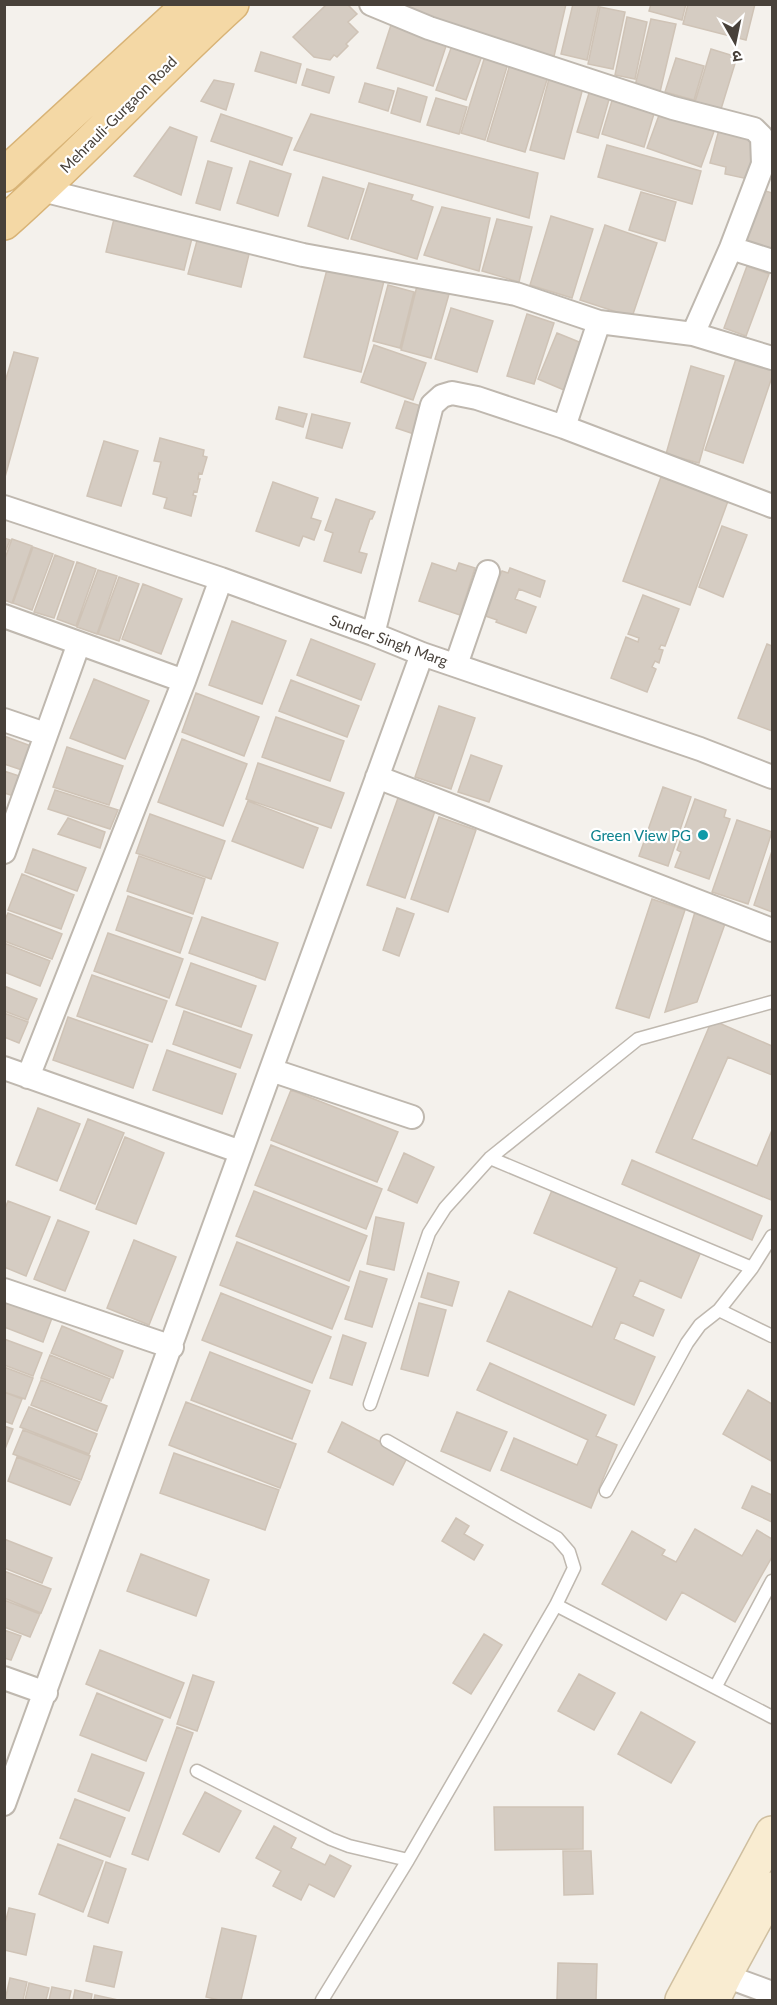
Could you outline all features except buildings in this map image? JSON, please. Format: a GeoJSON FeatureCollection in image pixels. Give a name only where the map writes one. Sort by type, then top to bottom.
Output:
{"type":"FeatureCollection","features":[{"type":"Feature","properties":{"kind":"main road","name":"Mehrauli-Gurgaon Road"},"geometry":{"type":"LineString","coordinates":[[4,175],[190,4]]}},
{"type":"Feature","properties":{"kind":"main road","name":"Mehrauli-Gurgaon Road"},"geometry":{"type":"LineString","coordinates":[[4,223],[42,190],[180,51],[232,4]]}},
{"type":"Feature","properties":{"kind":"main road"},"geometry":{"type":"LineString","coordinates":[[713,1981],[772,1833]]}},
{"type":"Feature","properties":{"kind":"main road"},"geometry":{"type":"LineString","coordinates":[[682,2001],[713,1981],[772,1889]]}},
{"type":"Feature","properties":{"kind":"street"},"geometry":{"type":"LineString","coordinates":[[371,4],[429,28],[662,105],[754,129],[762,137],[764,165],[693,334]]}},
{"type":"Feature","properties":{"kind":"street"},"geometry":{"type":"LineString","coordinates":[[42,190],[303,255],[516,294],[599,322],[693,334],[772,358]]}},
{"type":"Feature","properties":{"kind":"street"},"geometry":{"type":"LineString","coordinates":[[731,248],[772,261]]}},
{"type":"Feature","properties":{"kind":"street"},"geometry":{"type":"LineString","coordinates":[[564,427],[599,322]]}},
{"type":"Feature","properties":{"kind":"street"},"geometry":{"type":"LineString","coordinates":[[373,634],[432,405],[442,396],[452,393],[477,398],[564,427],[772,506]]}},
{"type":"Feature","properties":{"kind":"street","name":"Sunder Singh Marg"},"geometry":{"type":"LineString","coordinates":[[4,507],[221,579],[422,654],[772,777]]}},
{"type":"Feature","properties":{"kind":"street"},"geometry":{"type":"LineString","coordinates":[[456,665],[488,572]]}},
{"type":"Feature","properties":{"kind":"street"},"geometry":{"type":"LineString","coordinates":[[28,1077],[184,681],[221,579]]}},
{"type":"Feature","properties":{"kind":"street"},"geometry":{"type":"LineString","coordinates":[[4,616],[184,681]]}},
{"type":"Feature","properties":{"kind":"street"},"geometry":{"type":"LineString","coordinates":[[4,852],[79,643]]}},
{"type":"Feature","properties":{"kind":"street"},"geometry":{"type":"LineString","coordinates":[[4,1804],[422,654]]}},
{"type":"Feature","properties":{"kind":"street"},"geometry":{"type":"LineString","coordinates":[[4,720],[45,734]]}},
{"type":"Feature","properties":{"kind":"street"},"geometry":{"type":"LineString","coordinates":[[376,777],[772,930]]}},
{"type":"Feature","properties":{"kind":"street"},"geometry":{"type":"LineString","coordinates":[[4,1068],[241,1152]]}},
{"type":"Feature","properties":{"kind":"street"},"geometry":{"type":"LineString","coordinates":[[271,1070],[412,1117]]}},
{"type":"Feature","properties":{"kind":"street"},"geometry":{"type":"LineString","coordinates":[[4,1290],[172,1347]]}},
{"type":"Feature","properties":{"kind":"street"},"geometry":{"type":"LineString","coordinates":[[4,1678],[46,1693]]}},
{"type":"Feature","properties":{"kind":"street"},"geometry":{"type":"LineString","coordinates":[[713,1981],[772,1993]]}},
{"type":"Feature","properties":{"kind":"lane"},"geometry":{"type":"LineString","coordinates":[[370,1404],[429,1233],[445,1208],[490,1158],[638,1039],[772,1002]]}},
{"type":"Feature","properties":{"kind":"lane"},"geometry":{"type":"LineString","coordinates":[[490,1158],[752,1268]]}},
{"type":"Feature","properties":{"kind":"lane"},"geometry":{"type":"LineString","coordinates":[[606,1491],[687,1343],[700,1325],[719,1310],[752,1268],[772,1236]]}},
{"type":"Feature","properties":{"kind":"lane"},"geometry":{"type":"LineString","coordinates":[[719,1310],[772,1336]]}},
{"type":"Feature","properties":{"kind":"lane"},"geometry":{"type":"LineString","coordinates":[[322,2001],[408,1860],[556,1605],[574,1568],[569,1552],[557,1538],[387,1441]]}},
{"type":"Feature","properties":{"kind":"lane"},"geometry":{"type":"LineString","coordinates":[[716,1686],[772,1581]]}},
{"type":"Feature","properties":{"kind":"lane"},"geometry":{"type":"LineString","coordinates":[[556,1605],[772,1717]]}},
{"type":"Feature","properties":{"kind":"lane"},"geometry":{"type":"LineString","coordinates":[[197,1771],[331,1839],[349,1846],[408,1860]]}},
{"type":"Feature","properties":{"kind":"place","name":"Green View PG"},"geometry":{"type":"Point","coordinates":[703,835]}}]}
